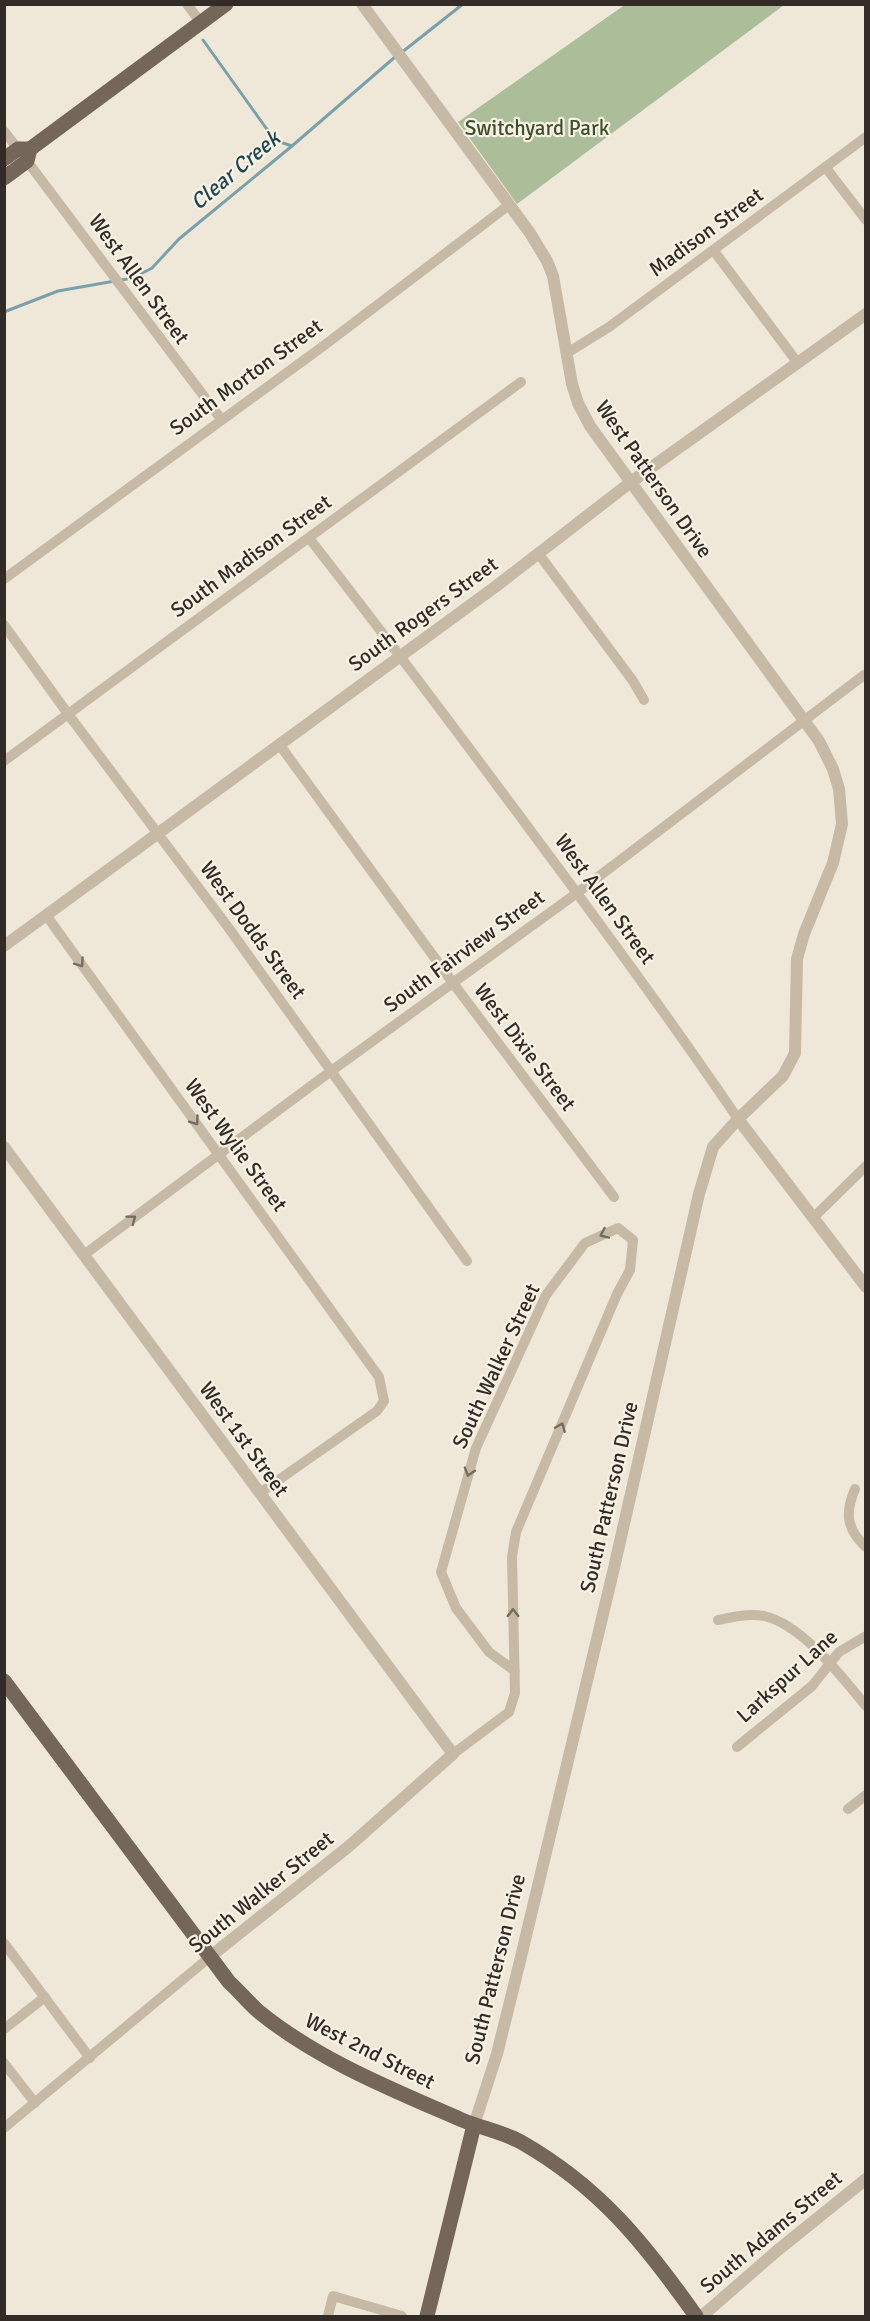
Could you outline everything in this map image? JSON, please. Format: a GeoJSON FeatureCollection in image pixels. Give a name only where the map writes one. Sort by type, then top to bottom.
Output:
{"type":"FeatureCollection","features":[{"type":"Feature","properties":{"kind":"main road"},"geometry":{"type":"LineString","coordinates":[[4,178],[25,153],[226,4]]}},
{"type":"Feature","properties":{"kind":"main road"},"geometry":{"type":"LineString","coordinates":[[4,159],[25,153]]}},
{"type":"Feature","properties":{"kind":"main road","name":"West 2nd Street"},"geometry":{"type":"LineString","coordinates":[[4,1681],[229,1982],[257,2010],[287,2032],[354,2071],[474,2126],[519,2141],[560,2166],[592,2191],[630,2228],[696,2316]]}},
{"type":"Feature","properties":{"kind":"main road","name":"South Patterson Drive"},"geometry":{"type":"LineString","coordinates":[[427,2316],[474,2126]]}},
{"type":"Feature","properties":{"kind":"street"},"geometry":{"type":"LineString","coordinates":[[187,4],[201,23]]}},
{"type":"Feature","properties":{"kind":"street","name":"West Patterson Drive"},"geometry":{"type":"LineString","coordinates":[[362,4],[509,205],[547,261],[553,276],[578,404],[590,426],[804,720]]}},
{"type":"Feature","properties":{"kind":"street","name":"West Allen Street"},"geometry":{"type":"LineString","coordinates":[[4,131],[25,153],[106,267],[221,419]]}},
{"type":"Feature","properties":{"kind":"street","name":"Madison Street"},"geometry":{"type":"LineString","coordinates":[[567,353],[603,332],[866,137]]}},
{"type":"Feature","properties":{"kind":"street"},"geometry":{"type":"LineString","coordinates":[[826,168],[866,220]]}},
{"type":"Feature","properties":{"kind":"street","name":"South Morton Street"},"geometry":{"type":"LineString","coordinates":[[4,579],[322,347],[509,205]]}},
{"type":"Feature","properties":{"kind":"street"},"geometry":{"type":"LineString","coordinates":[[714,251],[797,362]]}},
{"type":"Feature","properties":{"kind":"street","name":"South Rogers Street"},"geometry":{"type":"LineString","coordinates":[[4,946],[401,655],[630,482],[866,314]]}},
{"type":"Feature","properties":{"kind":"street","name":"South Madison Street"},"geometry":{"type":"LineString","coordinates":[[4,761],[521,382]]}},
{"type":"Feature","properties":{"kind":"street","name":"West Allen Street"},"geometry":{"type":"LineString","coordinates":[[309,538],[401,655],[667,1016],[738,1119],[866,1287]]}},
{"type":"Feature","properties":{"kind":"street"},"geometry":{"type":"LineString","coordinates":[[538,553],[633,681],[644,700]]}},
{"type":"Feature","properties":{"kind":"street","name":"West Dodds Street"},"geometry":{"type":"LineString","coordinates":[[4,625],[158,832],[467,1260]]}},
{"type":"Feature","properties":{"kind":"street","name":"South Fairview Street"},"geometry":{"type":"LineString","coordinates":[[85,1254],[330,1071],[577,893],[864,675]]}},
{"type":"Feature","properties":{"kind":"street","name":"South Patterson Drive"},"geometry":{"type":"LineString","coordinates":[[474,2126],[497,2054],[520,1961],[617,1556],[699,1194],[713,1147],[738,1119],[783,1076],[795,1053],[797,959],[804,934],[834,863],[842,824],[839,789],[833,769],[819,741],[804,720]]}},
{"type":"Feature","properties":{"kind":"street","name":"West Dixie Street"},"geometry":{"type":"LineString","coordinates":[[279,744],[453,983],[614,1197]]}},
{"type":"Feature","properties":{"kind":"street","name":"West Wylie Street"},"geometry":{"type":"LineString","coordinates":[[46,915],[379,1377],[384,1401],[377,1411],[260,1493]]}},
{"type":"Feature","properties":{"kind":"street","name":"West 1st Street"},"geometry":{"type":"LineString","coordinates":[[4,1147],[453,1754]]}},
{"type":"Feature","properties":{"kind":"street"},"geometry":{"type":"LineString","coordinates":[[814,1217],[866,1166]]}},
{"type":"Feature","properties":{"kind":"street","name":"South Walker Street"},"geometry":{"type":"LineString","coordinates":[[4,2128],[211,1956],[348,1847],[453,1754],[509,1712],[515,1693],[512,1557],[516,1532],[617,1294],[630,1270],[633,1240],[618,1228],[585,1243],[546,1295],[476,1449],[441,1572],[456,1608],[489,1652],[514,1671]]}},
{"type":"Feature","properties":{"kind":"street"},"geometry":{"type":"LineString","coordinates":[[855,1489],[849,1503],[849,1518],[855,1535],[866,1547]]}},
{"type":"Feature","properties":{"kind":"street"},"geometry":{"type":"LineString","coordinates":[[718,1620],[750,1615],[774,1619],[798,1634],[829,1663],[866,1706]]}},
{"type":"Feature","properties":{"kind":"street","name":"Larkspur Lane"},"geometry":{"type":"LineString","coordinates":[[737,1747],[812,1686],[829,1663],[849,1645],[866,1636]]}},
{"type":"Feature","properties":{"kind":"street"},"geometry":{"type":"LineString","coordinates":[[848,1809],[866,1795]]}},
{"type":"Feature","properties":{"kind":"street"},"geometry":{"type":"LineString","coordinates":[[4,1943],[90,2058]]}},
{"type":"Feature","properties":{"kind":"street"},"geometry":{"type":"LineString","coordinates":[[4,2029],[45,1997]]}},
{"type":"Feature","properties":{"kind":"street"},"geometry":{"type":"LineString","coordinates":[[4,2063],[35,2103]]}},
{"type":"Feature","properties":{"kind":"street","name":"South Adams Street"},"geometry":{"type":"LineString","coordinates":[[702,2316],[786,2243],[866,2179]]}},
{"type":"Feature","properties":{"kind":"street"},"geometry":{"type":"LineString","coordinates":[[328,2316],[333,2296],[402,2316]]}},
{"type":"Feature","properties":{"kind":"green space","name":"Switchyard Park"},"geometry":{"type":"Polygon","coordinates":[[[626,4],[784,5],[517,204],[458,122],[626,4]]]}},
{"type":"Feature","properties":{"kind":"waterway","name":"Clear Creek"},"geometry":{"type":"LineString","coordinates":[[401,53],[463,4]]}},
{"type":"Feature","properties":{"kind":"waterway"},"geometry":{"type":"LineString","coordinates":[[203,40],[266,128],[280,142],[292,146]]}},
{"type":"Feature","properties":{"kind":"waterway","name":"Clear Creek"},"geometry":{"type":"LineString","coordinates":[[121,280],[133,278],[152,268],[179,239],[395,57]]}},
{"type":"Feature","properties":{"kind":"waterway","name":"Clear Creek"},"geometry":{"type":"LineString","coordinates":[[4,312],[58,291],[115,281]]}}]}
